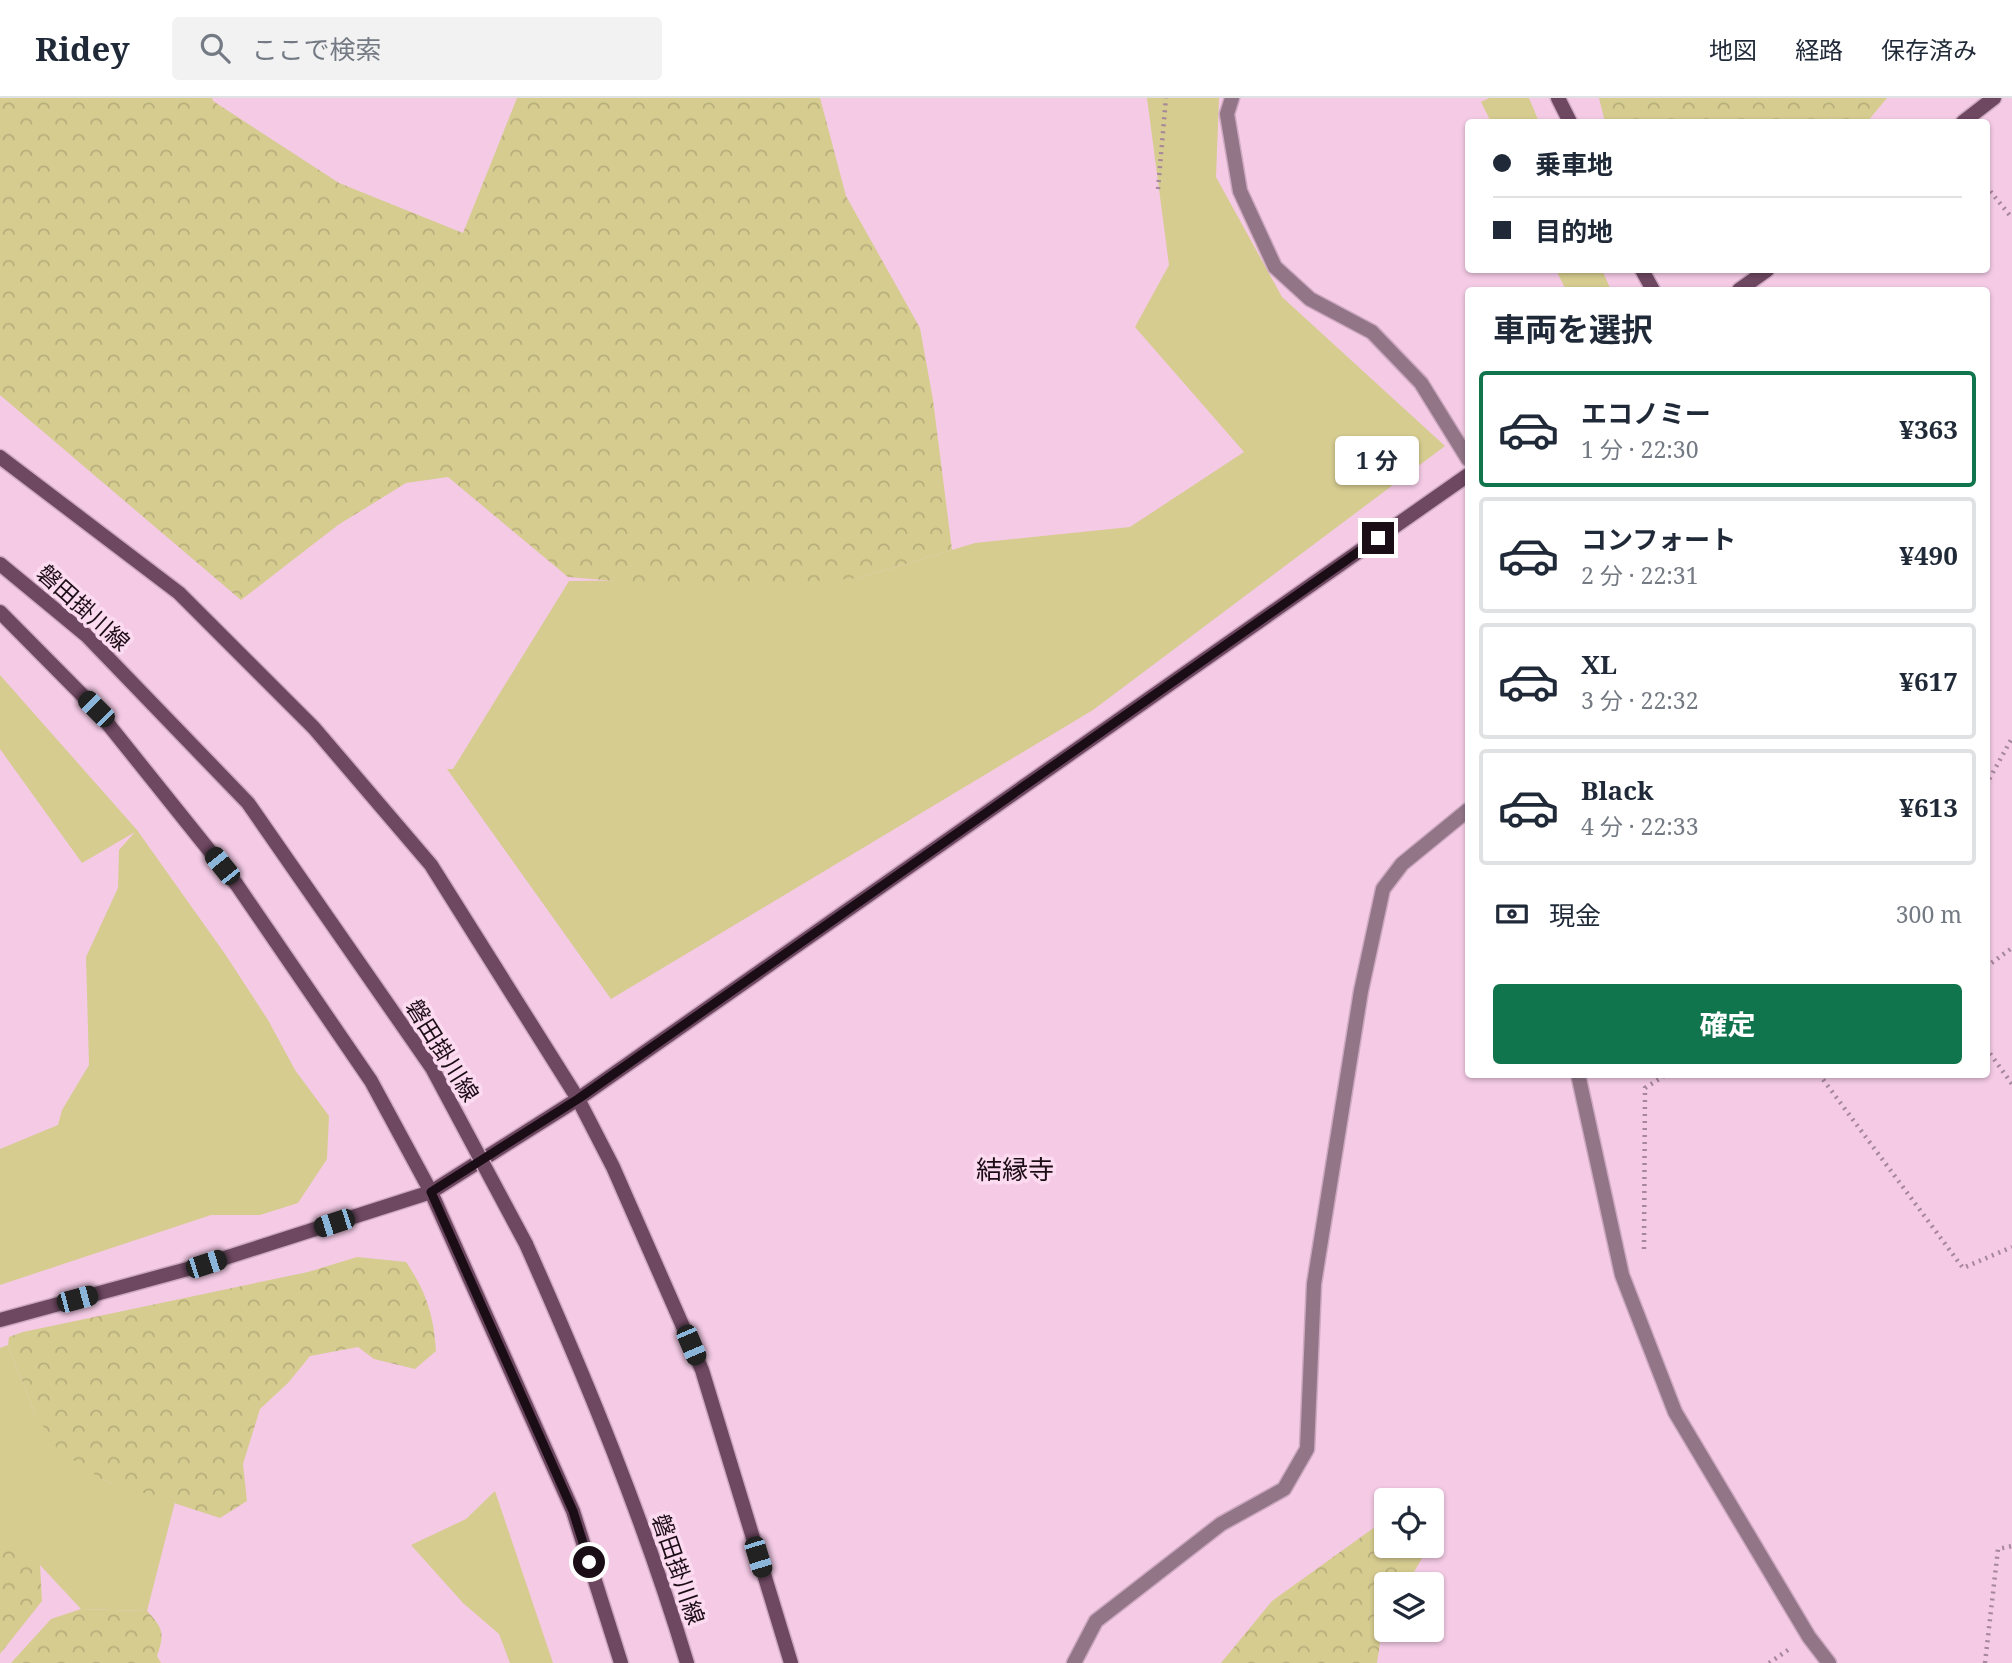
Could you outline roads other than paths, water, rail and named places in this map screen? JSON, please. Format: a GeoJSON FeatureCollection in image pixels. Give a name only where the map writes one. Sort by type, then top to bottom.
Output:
{"type":"FeatureCollection","features":[{"type":"Feature","properties":{"kind":"main road"},"geometry":{"type":"LineString","coordinates":[[1558,98],[1568,119]]}},
{"type":"Feature","properties":{"kind":"main road"},"geometry":{"type":"LineString","coordinates":[[1967,119],[1994,98]]}},
{"type":"Feature","properties":{"kind":"main road"},"geometry":{"type":"LineString","coordinates":[[1743,287],[1763,273]]}},
{"type":"Feature","properties":{"kind":"main road"},"geometry":{"type":"LineString","coordinates":[[0,457],[179,593],[314,728],[431,865],[578,1099],[613,1167],[702,1370],[791,1663]]}},
{"type":"Feature","properties":{"kind":"main road"},"geometry":{"type":"LineString","coordinates":[[0,1320],[206,1264],[431,1192],[578,1099],[1465,477]]}},
{"type":"Feature","properties":{"kind":"main road","name":"磐田掛川線"},"geometry":{"type":"LineString","coordinates":[[0,564],[86,635],[248,803],[432,1068],[526,1244],[581,1368],[671,1611],[687,1663]]}},
{"type":"Feature","properties":{"kind":"main road"},"geometry":{"type":"LineString","coordinates":[[0,612],[96,709],[237,885],[371,1081],[431,1192],[573,1511],[621,1663]]}},
{"type":"Feature","properties":{"kind":"street"},"geometry":{"type":"LineString","coordinates":[[1232,98],[1227,114],[1240,191],[1275,267],[1310,299],[1372,332],[1421,383],[1465,453]]}},
{"type":"Feature","properties":{"kind":"street"},"geometry":{"type":"LineString","coordinates":[[1074,1663],[1096,1621],[1221,1524],[1284,1489],[1307,1449],[1314,1284],[1362,991],[1383,888],[1402,864],[1465,812]]}},
{"type":"Feature","properties":{"kind":"street"},"geometry":{"type":"LineString","coordinates":[[1579,1078],[1622,1275],[1675,1412],[1810,1637],[1829,1663]]}},
{"type":"Feature","properties":{"kind":"district","name":"結縁寺"},"geometry":{"type":"Point","coordinates":[1015,1169]}}]}
